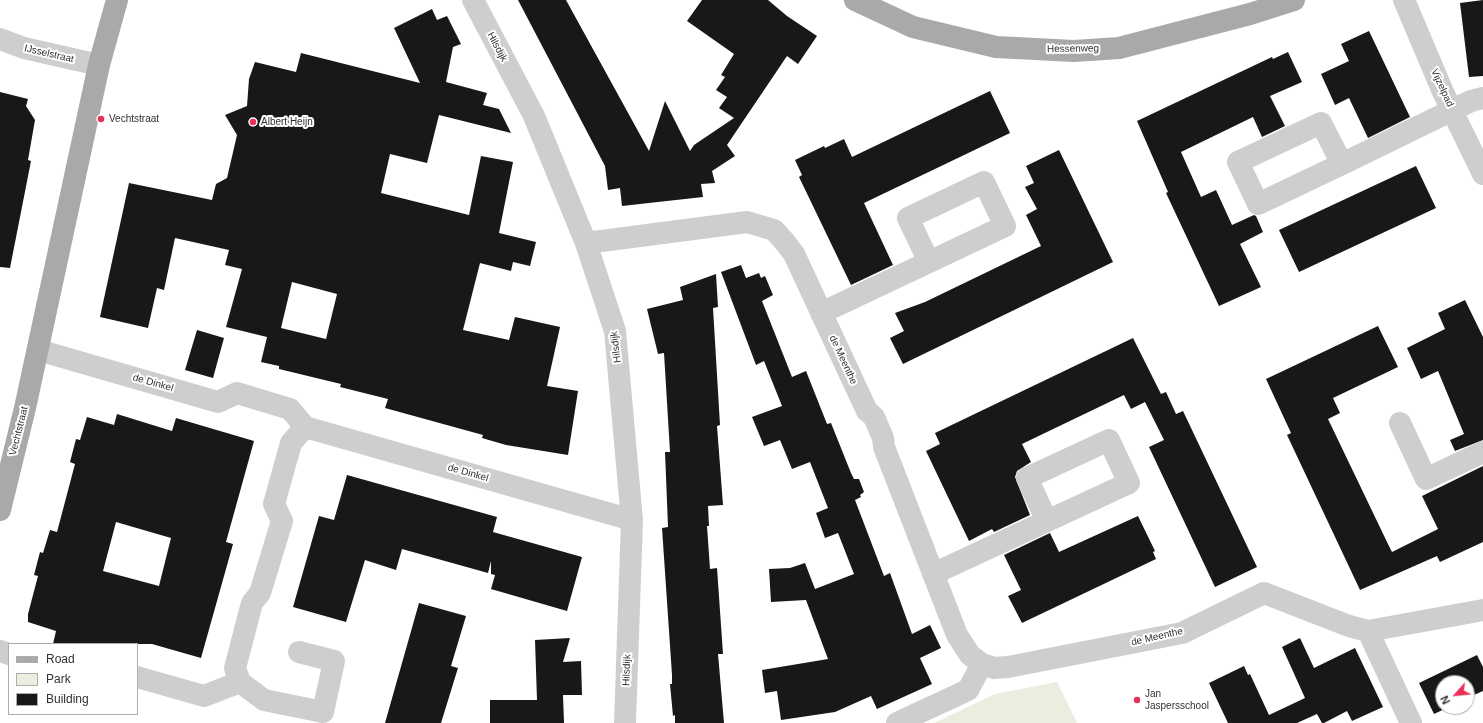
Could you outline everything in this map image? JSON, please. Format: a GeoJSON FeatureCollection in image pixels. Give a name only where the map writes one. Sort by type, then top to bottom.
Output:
{"type":"FeatureCollection","features":[{"type":"Feature","properties":{"kind":"main road","name":"Vechtstraat"},"geometry":{"type":"LineString","coordinates":[[0,510],[38,350],[100,65],[117,0]]}},
{"type":"Feature","properties":{"kind":"main road","name":"Hessenweg"},"geometry":{"type":"LineString","coordinates":[[855,0],[913,27],[991,46],[1074,51],[1119,48],[1250,14],[1294,0]]}},
{"type":"Feature","properties":{"kind":"street","name":"Hilsdijk"},"geometry":{"type":"LineString","coordinates":[[473,0],[534,116],[586,243],[614,331],[632,520],[625,723]]}},
{"type":"Feature","properties":{"kind":"street","name":"Vijzelpad"},"geometry":{"type":"LineString","coordinates":[[1404,0],[1452,110],[1483,174]]}},
{"type":"Feature","properties":{"kind":"street","name":"IJsselstraat"},"geometry":{"type":"LineString","coordinates":[[0,38],[24,48],[100,65]]}},
{"type":"Feature","properties":{"kind":"street"},"geometry":{"type":"LineString","coordinates":[[1342,164],[1321,123],[1238,162],[1258,204],[1342,164],[1471,101],[1483,98]]}},
{"type":"Feature","properties":{"kind":"street","name":"de Meenthe"},"geometry":{"type":"LineString","coordinates":[[586,243],[737,223],[756,223],[774,230],[794,254],[867,411],[874,417],[883,438],[884,447],[962,646],[970,655],[982,664],[994,668],[1010,667],[1182,633],[1264,593],[1349,626],[1368,631],[1483,610]]}},
{"type":"Feature","properties":{"kind":"street"},"geometry":{"type":"LineString","coordinates":[[821,313],[929,262]]}},
{"type":"Feature","properties":{"kind":"street","name":"de Dinkel"},"geometry":{"type":"LineString","coordinates":[[38,350],[218,402],[237,393],[290,409],[305,427],[632,520]]}},
{"type":"Feature","properties":{"kind":"street"},"geometry":{"type":"LineString","coordinates":[[1400,423],[1426,479],[1483,452]]}},
{"type":"Feature","properties":{"kind":"street"},"geometry":{"type":"LineString","coordinates":[[299,652],[334,661],[323,712],[264,700],[240,682],[235,668],[252,603],[260,593],[282,522],[274,504],[291,443],[305,427]]}},
{"type":"Feature","properties":{"kind":"street"},"geometry":{"type":"LineString","coordinates":[[933,574],[1047,521]]}},
{"type":"Feature","properties":{"kind":"street"},"geometry":{"type":"LineString","coordinates":[[1368,631],[1411,723]]}},
{"type":"Feature","properties":{"kind":"street"},"geometry":{"type":"LineString","coordinates":[[897,723],[968,690],[982,664]]}},
{"type":"Feature","properties":{"kind":"street"},"geometry":{"type":"LineString","coordinates":[[138,678],[204,696],[240,682]]}},
{"type":"Feature","properties":{"kind":"green space"},"geometry":{"type":"Polygon","coordinates":[[[1057,682],[1077,723],[934,723],[995,694],[1057,682]]]}},
{"type":"Feature","properties":{"kind":"building"},"geometry":{"type":"Polygon","coordinates":[[[518,0],[566,0],[649,151],[665,101],[690,151],[694,145],[734,118],[719,108],[727,97],[716,90],[725,77],[721,75],[734,54],[687,21],[702,0],[768,0],[787,16],[817,36],[798,64],[787,56],[727,145],[735,156],[712,171],[715,183],[701,184],[703,197],[622,206],[620,188],[608,190],[605,166],[518,0]]]}},
{"type":"Feature","properties":{"kind":"building"},"geometry":{"type":"Polygon","coordinates":[[[1483,0],[1483,76],[1469,77],[1460,3],[1483,0]]]}},
{"type":"Feature","properties":{"kind":"building"},"geometry":{"type":"Polygon","coordinates":[[[432,9],[437,20],[447,16],[461,44],[453,47],[446,82],[487,93],[483,105],[499,109],[511,133],[439,115],[427,163],[390,154],[381,193],[469,215],[481,156],[513,162],[499,233],[536,242],[530,266],[513,262],[511,271],[480,263],[463,330],[509,340],[515,317],[560,327],[547,386],[578,391],[568,455],[506,445],[482,438],[483,435],[385,408],[388,399],[340,387],[341,384],[279,369],[279,366],[261,362],[267,337],[226,327],[242,269],[225,265],[229,250],[175,238],[164,290],[157,288],[148,328],[100,317],[129,183],[212,200],[216,184],[227,178],[237,135],[225,115],[247,106],[249,79],[255,62],[296,72],[301,53],[420,83],[394,28],[432,9]],[[292,282],[281,328],[326,339],[337,294],[292,282]]]}},
{"type":"Feature","properties":{"kind":"building"},"geometry":{"type":"Polygon","coordinates":[[[1369,31],[1410,117],[1368,138],[1349,98],[1335,105],[1321,74],[1349,61],[1341,44],[1369,31]]]}},
{"type":"Feature","properties":{"kind":"building"},"geometry":{"type":"Polygon","coordinates":[[[1288,52],[1302,82],[1270,96],[1285,126],[1262,137],[1253,117],[1181,152],[1201,197],[1216,190],[1232,225],[1254,215],[1256,216],[1263,232],[1240,244],[1261,287],[1219,306],[1166,193],[1168,192],[1137,121],[1272,57],[1273,59],[1288,52]]]}},
{"type":"Feature","properties":{"kind":"building"},"geometry":{"type":"Polygon","coordinates":[[[990,91],[1010,133],[864,203],[893,265],[851,285],[799,177],[802,175],[795,160],[824,146],[825,148],[844,139],[852,157],[990,91]]]}},
{"type":"Feature","properties":{"kind":"building"},"geometry":{"type":"Polygon","coordinates":[[[0,92],[28,99],[26,106],[35,120],[28,160],[31,161],[10,268],[0,267],[0,92]]]}},
{"type":"Feature","properties":{"kind":"building"},"geometry":{"type":"Polygon","coordinates":[[[1059,150],[1113,262],[903,364],[890,338],[904,331],[895,313],[925,302],[1041,246],[1026,215],[1037,209],[1025,187],[1034,183],[1026,166],[1059,150]]]}},
{"type":"Feature","properties":{"kind":"building"},"geometry":{"type":"Polygon","coordinates":[[[1416,166],[1436,208],[1299,272],[1279,230],[1416,166]]]}},
{"type":"Feature","properties":{"kind":"building"},"geometry":{"type":"Polygon","coordinates":[[[741,265],[746,278],[759,273],[761,278],[765,276],[773,295],[762,301],[792,377],[806,371],[827,424],[831,423],[851,473],[854,479],[859,479],[864,492],[860,495],[861,497],[855,500],[884,576],[890,573],[912,634],[930,625],[941,648],[920,658],[932,684],[877,709],[871,696],[835,712],[781,720],[777,691],[765,693],[762,670],[828,659],[806,600],[771,602],[769,569],[790,568],[805,563],[815,589],[854,574],[838,533],[825,538],[816,513],[828,508],[810,462],[792,469],[780,440],[764,446],[752,417],[782,406],[764,361],[756,365],[721,272],[741,265]]]}},
{"type":"Feature","properties":{"kind":"building"},"geometry":{"type":"Polygon","coordinates":[[[716,274],[718,307],[713,308],[720,425],[717,426],[723,505],[708,506],[709,526],[707,526],[710,569],[717,568],[723,654],[718,654],[724,723],[675,723],[670,684],[672,684],[672,675],[662,528],[668,527],[665,452],[670,452],[664,353],[658,354],[647,309],[683,300],[680,287],[716,274]]]}},
{"type":"Feature","properties":{"kind":"building"},"geometry":{"type":"Polygon","coordinates":[[[1465,300],[1483,337],[1483,440],[1455,451],[1450,440],[1464,434],[1438,371],[1421,379],[1407,348],[1445,329],[1438,313],[1465,300]]]}},
{"type":"Feature","properties":{"kind":"building"},"geometry":{"type":"Polygon","coordinates":[[[1378,326],[1398,367],[1333,398],[1340,413],[1328,419],[1387,542],[1392,552],[1438,529],[1422,496],[1483,466],[1483,542],[1440,562],[1437,556],[1360,590],[1287,435],[1291,433],[1266,379],[1378,326]]]}},
{"type":"Feature","properties":{"kind":"building"},"geometry":{"type":"Polygon","coordinates":[[[197,330],[224,338],[213,378],[185,370],[197,330]]]}},
{"type":"Feature","properties":{"kind":"building"},"geometry":{"type":"Polygon","coordinates":[[[1133,338],[1161,394],[1166,392],[1176,414],[1183,411],[1257,567],[1215,587],[1149,447],[1164,440],[1145,402],[1131,409],[1124,395],[1022,444],[1031,462],[1017,471],[1015,477],[1030,515],[994,532],[992,529],[969,541],[926,451],[940,444],[935,433],[1133,338]]]}},
{"type":"Feature","properties":{"kind":"building"},"geometry":{"type":"Polygon","coordinates":[[[117,414],[172,431],[176,418],[254,441],[226,542],[233,544],[201,658],[152,644],[53,643],[56,631],[28,622],[28,614],[38,576],[34,575],[40,552],[43,553],[50,530],[57,532],[75,464],[70,462],[76,439],[80,440],[87,417],[114,425],[117,414]],[[116,522],[103,571],[159,586],[171,538],[116,522]]]}},
{"type":"Feature","properties":{"kind":"building"},"geometry":{"type":"Polygon","coordinates":[[[347,475],[497,517],[493,532],[582,557],[567,611],[491,589],[495,575],[491,574],[491,561],[488,573],[402,549],[396,570],[365,560],[346,622],[293,607],[319,516],[334,520],[347,475]]]}},
{"type":"Feature","properties":{"kind":"building"},"geometry":{"type":"Polygon","coordinates":[[[1138,516],[1155,551],[1153,552],[1156,559],[1022,623],[1008,596],[1021,590],[1004,555],[1050,533],[1059,552],[1138,516]]]}},
{"type":"Feature","properties":{"kind":"building"},"geometry":{"type":"Polygon","coordinates":[[[419,603],[466,616],[451,666],[458,668],[441,723],[385,723],[419,603]]]}},
{"type":"Feature","properties":{"kind":"building"},"geometry":{"type":"Polygon","coordinates":[[[570,638],[563,662],[581,661],[582,695],[563,695],[564,723],[490,723],[490,700],[537,700],[535,640],[570,638]]]}},
{"type":"Feature","properties":{"kind":"building"},"geometry":{"type":"Polygon","coordinates":[[[1300,638],[1314,668],[1355,648],[1383,707],[1352,721],[1347,711],[1324,723],[1322,723],[1317,714],[1297,723],[1228,723],[1209,683],[1244,666],[1248,675],[1250,674],[1269,715],[1305,698],[1282,647],[1300,638]]]}},
{"type":"Feature","properties":{"kind":"building"},"geometry":{"type":"Polygon","coordinates":[[[1477,655],[1483,667],[1483,691],[1475,694],[1475,675],[1436,675],[1477,655]]]}},
{"type":"Feature","properties":{"kind":"building"},"geometry":{"type":"Polygon","coordinates":[[[1435,675],[1435,714],[1434,714],[1419,683],[1435,675]]]}},
{"type":"Feature","properties":{"kind":"place","name":"Vechtstraat"},"geometry":{"type":"Point","coordinates":[101,119]}},
{"type":"Feature","properties":{"kind":"place","name":"Albert Heijn"},"geometry":{"type":"Point","coordinates":[253,122]}},
{"type":"Feature","properties":{"kind":"place","name":"Jan Jaspersschool"},"geometry":{"type":"Point","coordinates":[1137,700]}}]}
